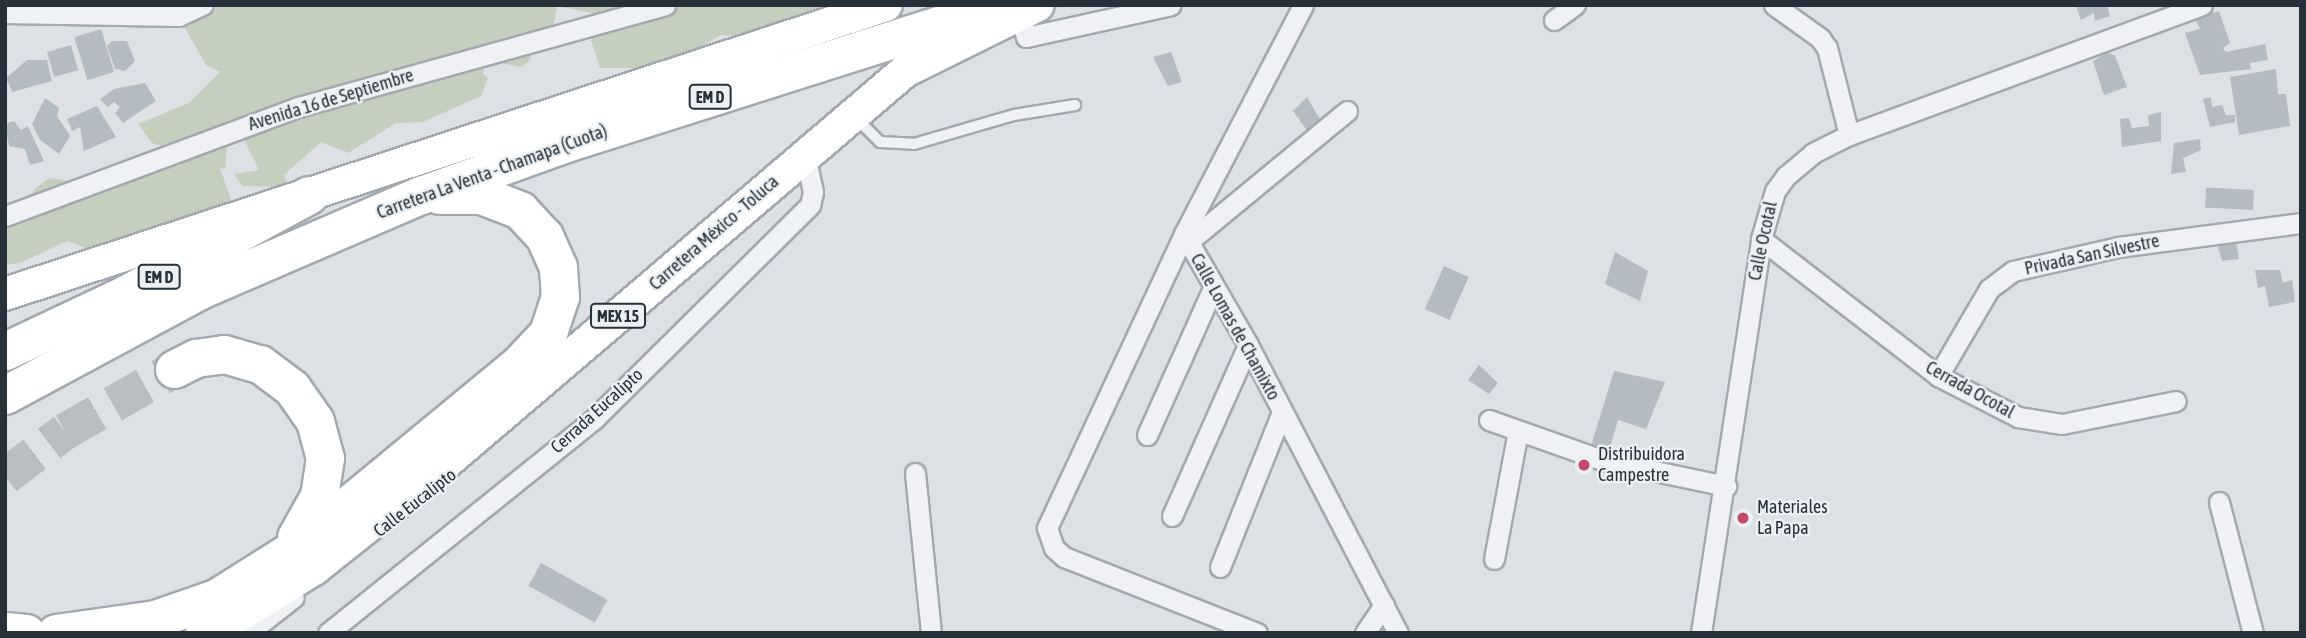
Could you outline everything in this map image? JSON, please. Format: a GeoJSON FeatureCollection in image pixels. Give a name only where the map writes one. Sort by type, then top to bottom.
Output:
{"type":"FeatureCollection","features":[{"type":"Feature","properties":{"kind":"highway","name":"Carretera La Venta - Chamapa (Cuota)"},"geometry":{"type":"LineString","coordinates":[[5,395],[200,290],[421,195],[566,143],[1020,8]]}},
{"type":"Feature","properties":{"kind":"highway","name":"EM D"},"geometry":{"type":"LineString","coordinates":[[5,351],[124,295],[309,195]]}},
{"type":"Feature","properties":{"kind":"highway"},"geometry":{"type":"LineString","coordinates":[[55,633],[155,619],[216,598],[274,561],[518,365],[548,333],[560,297],[558,267],[544,236],[520,210],[481,195],[421,195]]}},
{"type":"Feature","properties":{"kind":"highway"},"geometry":{"type":"LineString","coordinates":[[174,369],[196,358],[224,354],[260,363],[292,388],[315,421],[325,458],[320,496],[303,528],[274,561]]}},
{"type":"Feature","properties":{"kind":"highway"},"geometry":{"type":"LineString","coordinates":[[5,631],[26,633]]}},
{"type":"Feature","properties":{"kind":"main road"},"geometry":{"type":"LineString","coordinates":[[5,294],[886,5]]}},
{"type":"Feature","properties":{"kind":"main road","name":"Carretera México - Toluca"},"geometry":{"type":"LineString","coordinates":[[202,633],[241,615],[314,569],[568,359],[851,114],[905,71],[1020,8]]}},
{"type":"Feature","properties":{"kind":"street"},"geometry":{"type":"LineString","coordinates":[[5,13],[34,17],[125,10],[179,16],[203,5]]}},
{"type":"Feature","properties":{"kind":"street","name":"Avenida 16 de Septiembre"},"geometry":{"type":"LineString","coordinates":[[5,216],[298,107],[665,5]]}},
{"type":"Feature","properties":{"kind":"street"},"geometry":{"type":"LineString","coordinates":[[1020,8],[1026,37],[1171,5]]}},
{"type":"Feature","properties":{"kind":"street","name":"Calle Lomas de Chamixto"},"geometry":{"type":"LineString","coordinates":[[1303,5],[1186,238],[1248,345],[1398,633]]}},
{"type":"Feature","properties":{"kind":"street"},"geometry":{"type":"LineString","coordinates":[[1554,20],[1575,5]]}},
{"type":"Feature","properties":{"kind":"street"},"geometry":{"type":"LineString","coordinates":[[1774,5],[1820,38],[1827,48],[1849,135]]}},
{"type":"Feature","properties":{"kind":"street","name":"Calle Ocotal"},"geometry":{"type":"LineString","coordinates":[[1701,633],[1726,486],[1737,383],[1761,239],[1775,191],[1786,176],[1813,153],[1849,135],[2202,5]]}},
{"type":"Feature","properties":{"kind":"street"},"geometry":{"type":"LineString","coordinates":[[1257,633],[1064,557],[1054,548],[1047,528],[1186,238],[1346,111]]}},
{"type":"Feature","properties":{"kind":"street","name":"Cerrada Eucalipto"},"geometry":{"type":"LineString","coordinates":[[328,633],[595,418],[810,205],[813,192],[805,154]]}},
{"type":"Feature","properties":{"kind":"street","name":"Privada San Silvestre"},"geometry":{"type":"LineString","coordinates":[[1938,376],[1989,289],[2013,271],[2118,247],[2301,223]]}},
{"type":"Feature","properties":{"kind":"street","name":"Cerrada Ocotal"},"geometry":{"type":"LineString","coordinates":[[1761,239],[1938,376],[2018,417],[2062,424],[2176,401]]}},
{"type":"Feature","properties":{"kind":"street"},"geometry":{"type":"LineString","coordinates":[[1147,435],[1214,286]]}},
{"type":"Feature","properties":{"kind":"street"},"geometry":{"type":"LineString","coordinates":[[1172,516],[1248,345]]}},
{"type":"Feature","properties":{"kind":"street","name":"Calle Eucalipto"},"geometry":{"type":"LineString","coordinates":[[248,633],[531,410],[568,359]]}},
{"type":"Feature","properties":{"kind":"street"},"geometry":{"type":"LineString","coordinates":[[1220,566],[1282,412]]}},
{"type":"Feature","properties":{"kind":"street"},"geometry":{"type":"LineString","coordinates":[[1489,420],[1602,460],[1726,486]]}},
{"type":"Feature","properties":{"kind":"street"},"geometry":{"type":"LineString","coordinates":[[1494,559],[1518,431]]}},
{"type":"Feature","properties":{"kind":"street"},"geometry":{"type":"LineString","coordinates":[[915,473],[931,633]]}},
{"type":"Feature","properties":{"kind":"street"},"geometry":{"type":"LineString","coordinates":[[2219,502],[2253,633]]}},
{"type":"Feature","properties":{"kind":"street"},"geometry":{"type":"LineString","coordinates":[[1365,633],[1384,605]]}},
{"type":"Feature","properties":{"kind":"lane"},"geometry":{"type":"LineString","coordinates":[[851,114],[880,142],[915,144],[1014,115],[1075,105]]}},
{"type":"Feature","properties":{"kind":"green space"},"geometry":{"type":"Polygon","coordinates":[[[180,5],[821,5],[777,40],[721,35],[676,62],[641,68],[600,68],[591,40],[601,28],[597,14],[557,6],[554,24],[527,36],[531,59],[522,67],[486,60],[483,74],[488,78],[481,96],[423,122],[396,123],[348,153],[321,142],[284,175],[288,187],[243,186],[234,174],[259,170],[233,118],[221,128],[227,143],[225,169],[220,168],[236,213],[95,251],[67,241],[20,263],[5,265],[5,221],[21,210],[35,189],[49,178],[87,184],[165,147],[152,143],[138,124],[189,103],[220,72],[206,65],[178,16],[180,5]]]}},
{"type":"Feature","properties":{"kind":"building"},"geometry":{"type":"Polygon","coordinates":[[[2076,5],[2107,5],[2110,16],[2095,21],[2094,13],[2081,20],[2076,5]]]}},
{"type":"Feature","properties":{"kind":"building"},"geometry":{"type":"Polygon","coordinates":[[[2219,11],[2230,43],[2223,48],[2226,52],[2265,44],[2268,60],[2250,63],[2251,69],[2200,75],[2185,33],[2200,29],[2195,18],[2219,11]]]}},
{"type":"Feature","properties":{"kind":"building"},"geometry":{"type":"Polygon","coordinates":[[[101,29],[114,72],[87,80],[74,37],[101,29]]]}},
{"type":"Feature","properties":{"kind":"building"},"geometry":{"type":"Polygon","coordinates":[[[112,41],[127,41],[135,61],[125,71],[115,69],[107,46],[112,41]]]}},
{"type":"Feature","properties":{"kind":"building"},"geometry":{"type":"Polygon","coordinates":[[[71,45],[78,70],[54,77],[47,52],[71,45]]]}},
{"type":"Feature","properties":{"kind":"building"},"geometry":{"type":"Polygon","coordinates":[[[1171,52],[1182,82],[1168,86],[1153,57],[1171,52]]]}},
{"type":"Feature","properties":{"kind":"building"},"geometry":{"type":"Polygon","coordinates":[[[2108,52],[2115,56],[2127,87],[2104,95],[2093,61],[2108,52]]]}},
{"type":"Feature","properties":{"kind":"building"},"geometry":{"type":"Polygon","coordinates":[[[27,60],[47,60],[52,81],[12,92],[6,78],[27,60]]]}},
{"type":"Feature","properties":{"kind":"building"},"geometry":{"type":"Polygon","coordinates":[[[2276,69],[2278,94],[2286,94],[2290,126],[2239,135],[2230,77],[2276,69]]]}},
{"type":"Feature","properties":{"kind":"building"},"geometry":{"type":"Polygon","coordinates":[[[145,83],[156,101],[123,123],[115,113],[120,107],[114,102],[108,107],[100,99],[114,89],[145,83]]]}},
{"type":"Feature","properties":{"kind":"building"},"geometry":{"type":"Polygon","coordinates":[[[1307,97],[1323,125],[1311,136],[1293,111],[1307,97]]]}},
{"type":"Feature","properties":{"kind":"building"},"geometry":{"type":"Polygon","coordinates":[[[2211,97],[2212,107],[2222,105],[2226,115],[2235,115],[2235,122],[2210,127],[2203,99],[2211,97]]]}},
{"type":"Feature","properties":{"kind":"building"},"geometry":{"type":"Polygon","coordinates":[[[45,98],[59,108],[57,116],[70,136],[59,154],[40,140],[32,124],[45,98]]]}},
{"type":"Feature","properties":{"kind":"building"},"geometry":{"type":"Polygon","coordinates":[[[97,106],[116,137],[84,151],[80,127],[72,131],[67,119],[97,106]]]}},
{"type":"Feature","properties":{"kind":"building"},"geometry":{"type":"Polygon","coordinates":[[[2161,112],[2161,141],[2122,147],[2120,119],[2129,118],[2132,128],[2149,126],[2148,115],[2161,112]]]}},
{"type":"Feature","properties":{"kind":"building"},"geometry":{"type":"Polygon","coordinates":[[[14,121],[21,130],[28,126],[44,161],[30,165],[25,149],[9,146],[5,124],[14,121]]]}},
{"type":"Feature","properties":{"kind":"building"},"geometry":{"type":"Polygon","coordinates":[[[2200,139],[2201,150],[2183,158],[2186,172],[2171,174],[2174,143],[2200,139]]]}},
{"type":"Feature","properties":{"kind":"building"},"geometry":{"type":"Polygon","coordinates":[[[2206,187],[2254,190],[2253,210],[2205,207],[2206,187]]]}},
{"type":"Feature","properties":{"kind":"building"},"geometry":{"type":"Polygon","coordinates":[[[2236,240],[2239,259],[2222,261],[2218,247],[2236,240]]]}},
{"type":"Feature","properties":{"kind":"building"},"geometry":{"type":"Polygon","coordinates":[[[1615,252],[1648,271],[1640,301],[1605,284],[1615,252]]]}},
{"type":"Feature","properties":{"kind":"building"},"geometry":{"type":"Polygon","coordinates":[[[1444,266],[1469,277],[1450,320],[1425,309],[1444,266]]]}},
{"type":"Feature","properties":{"kind":"building"},"geometry":{"type":"Polygon","coordinates":[[[2255,270],[2280,270],[2283,283],[2292,280],[2295,302],[2269,307],[2265,286],[2258,288],[2255,270]]]}},
{"type":"Feature","properties":{"kind":"building"},"geometry":{"type":"Polygon","coordinates":[[[1479,365],[1498,383],[1489,394],[1468,380],[1479,365]]]}},
{"type":"Feature","properties":{"kind":"building"},"geometry":{"type":"Polygon","coordinates":[[[1614,371],[1665,382],[1646,429],[1618,420],[1609,451],[1591,446],[1614,371]]]}},
{"type":"Feature","properties":{"kind":"building"},"geometry":{"type":"Polygon","coordinates":[[[541,563],[607,600],[595,623],[528,586],[541,563]]]}},
{"type":"Feature","properties":{"kind":"tunnel"},"geometry":{"type":"LineString","coordinates":[[5,476],[65,431],[174,369]]}},
{"type":"Feature","properties":{"kind":"place","name":"Distribuidora Campestre"},"geometry":{"type":"Point","coordinates":[1584,465]}},
{"type":"Feature","properties":{"kind":"place","name":"Materiales La Papa"},"geometry":{"type":"Point","coordinates":[1743,518]}}]}
